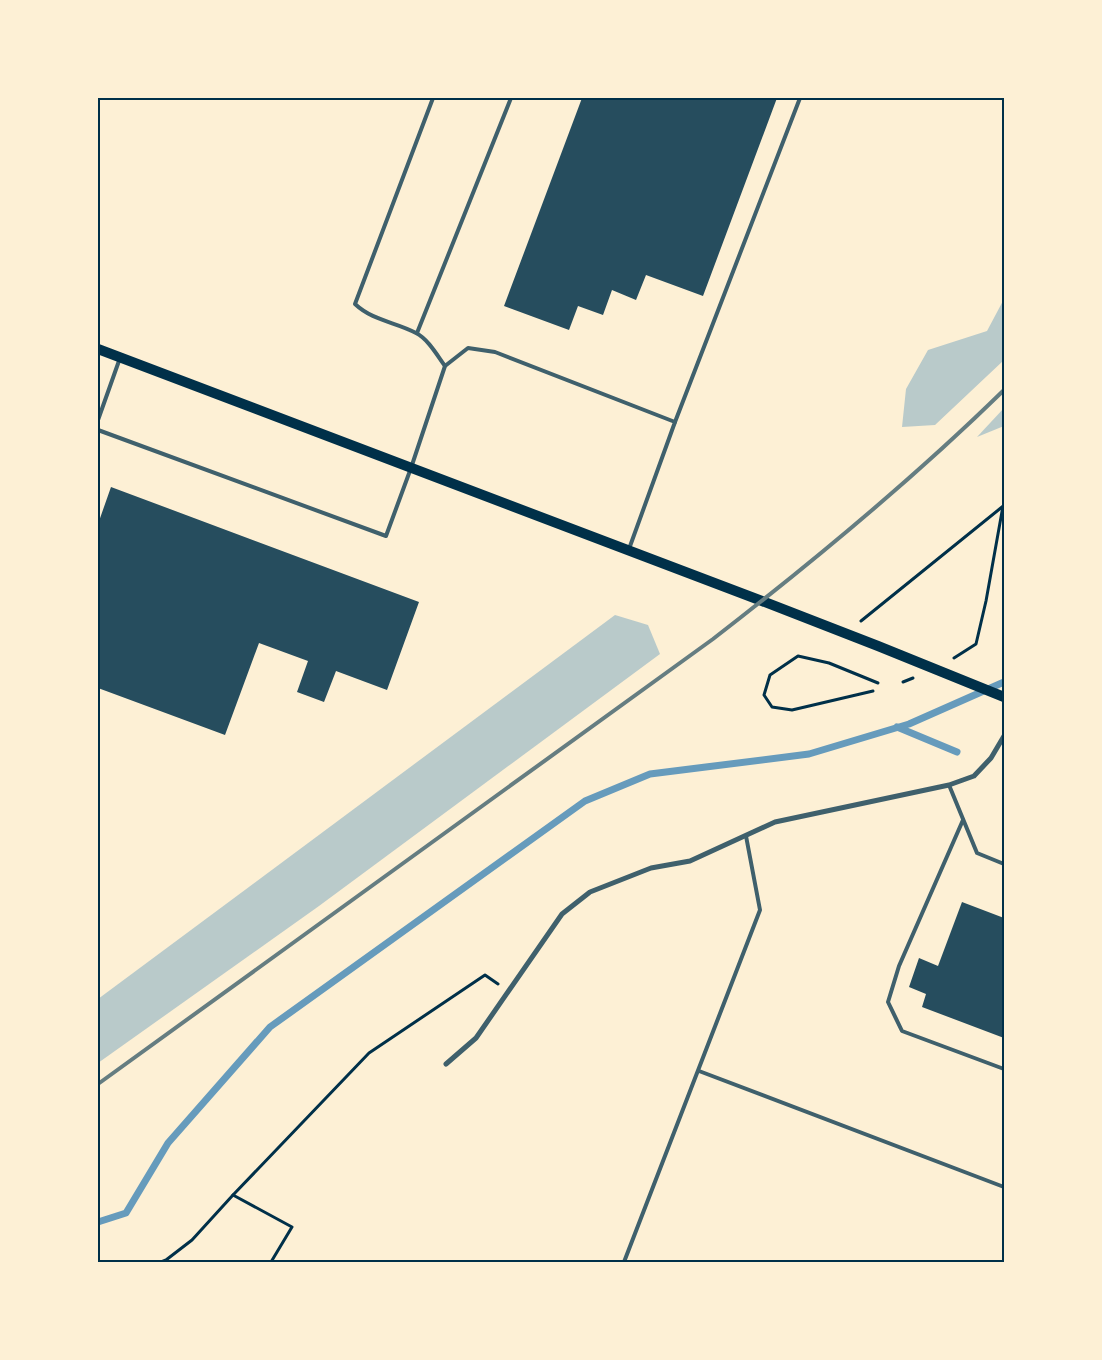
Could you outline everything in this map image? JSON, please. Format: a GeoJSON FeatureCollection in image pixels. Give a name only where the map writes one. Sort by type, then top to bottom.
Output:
{"type":"FeatureCollection","features":[{"type":"Feature","properties":{"kind":"main road"},"geometry":{"type":"LineString","coordinates":[[98,350],[878,646],[1004,697]]}},
{"type":"Feature","properties":{"kind":"street"},"geometry":{"type":"LineString","coordinates":[[446,1064],[476,1038],[562,914],[590,892],[651,868],[690,861],[775,822],[949,785],[974,776],[991,758],[1004,736]]}},
{"type":"Feature","properties":{"kind":"lane"},"geometry":{"type":"LineString","coordinates":[[433,98],[356,304],[365,313],[418,333],[444,366]]}},
{"type":"Feature","properties":{"kind":"lane"},"geometry":{"type":"LineString","coordinates":[[418,333],[511,98]]}},
{"type":"Feature","properties":{"kind":"lane"},"geometry":{"type":"LineString","coordinates":[[629,551],[675,422],[800,98]]}},
{"type":"Feature","properties":{"kind":"lane"},"geometry":{"type":"LineString","coordinates":[[98,430],[386,536],[411,468],[444,366],[468,348],[495,352],[675,422]]}},
{"type":"Feature","properties":{"kind":"lane"},"geometry":{"type":"LineString","coordinates":[[98,420],[120,358]]}},
{"type":"Feature","properties":{"kind":"lane"},"geometry":{"type":"LineString","coordinates":[[949,785],[977,853],[1004,864]]}},
{"type":"Feature","properties":{"kind":"lane"},"geometry":{"type":"LineString","coordinates":[[963,820],[899,966],[888,1002],[902,1032],[1004,1069]]}},
{"type":"Feature","properties":{"kind":"lane"},"geometry":{"type":"LineString","coordinates":[[624,1262],[760,910],[746,836]]}},
{"type":"Feature","properties":{"kind":"lane"},"geometry":{"type":"LineString","coordinates":[[699,1071],[1004,1188]]}},
{"type":"Feature","properties":{"kind":"path"},"geometry":{"type":"LineString","coordinates":[[860,622],[1004,506]]}},
{"type":"Feature","properties":{"kind":"path"},"geometry":{"type":"LineString","coordinates":[[951,659],[976,644],[1004,506]]}},
{"type":"Feature","properties":{"kind":"path"},"geometry":{"type":"LineString","coordinates":[[873,691],[792,710],[772,707],[764,696],[770,675],[798,656],[829,663],[878,683]]}},
{"type":"Feature","properties":{"kind":"path"},"geometry":{"type":"LineString","coordinates":[[903,682],[919,676]]}},
{"type":"Feature","properties":{"kind":"path"},"geometry":{"type":"LineString","coordinates":[[161,1262],[192,1240],[369,1053],[485,975],[508,992]]}},
{"type":"Feature","properties":{"kind":"path"},"geometry":{"type":"LineString","coordinates":[[233,1195],[292,1227],[271,1262]]}},
{"type":"Feature","properties":{"kind":"shaded area"},"geometry":{"type":"Polygon","coordinates":[[[1004,299],[1004,360],[935,425],[902,427],[906,389],[928,350],[987,331],[1004,299]]]}},
{"type":"Feature","properties":{"kind":"shaded area"},"geometry":{"type":"Polygon","coordinates":[[[1004,408],[1004,426],[977,437],[1004,408]]]}},
{"type":"Feature","properties":{"kind":"shaded area"},"geometry":{"type":"Polygon","coordinates":[[[615,615],[648,625],[660,654],[319,906],[98,1063],[98,999],[615,615]]]}},
{"type":"Feature","properties":{"kind":"building"},"geometry":{"type":"Polygon","coordinates":[[[582,98],[777,98],[703,296],[646,275],[636,300],[612,290],[603,315],[578,306],[569,330],[504,306],[582,98]]]}},
{"type":"Feature","properties":{"kind":"building"},"geometry":{"type":"Polygon","coordinates":[[[111,487],[419,602],[387,690],[336,671],[324,702],[297,692],[308,661],[259,643],[225,735],[98,688],[98,524],[111,487]]]}},
{"type":"Feature","properties":{"kind":"building"},"geometry":{"type":"Polygon","coordinates":[[[962,902],[1004,918],[1004,1038],[922,1007],[926,994],[909,987],[919,958],[938,966],[962,902]]]}},
{"type":"Feature","properties":{"kind":"waterway"},"geometry":{"type":"LineString","coordinates":[[98,1222],[126,1213],[168,1143],[270,1027],[585,801],[650,774],[809,754],[909,724],[1004,682]]}},
{"type":"Feature","properties":{"kind":"waterway"},"geometry":{"type":"LineString","coordinates":[[897,727],[957,752]]}},
{"type":"Feature","properties":{"kind":"railway"},"geometry":{"type":"LineString","coordinates":[[98,1084],[713,639],[862,519],[970,423],[1004,390]]}}]}
